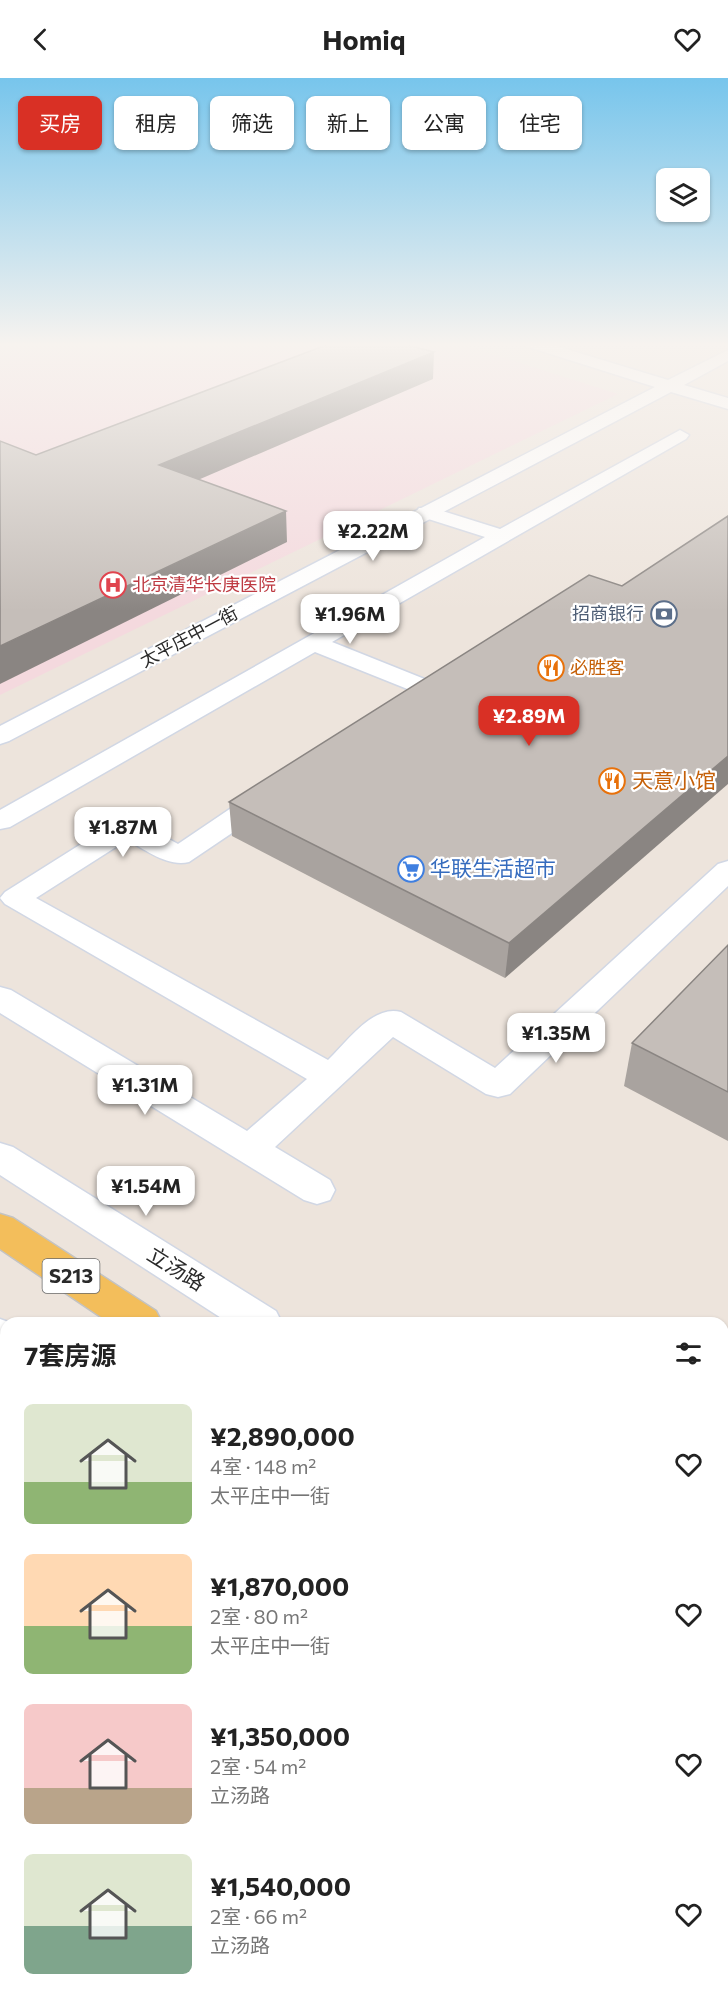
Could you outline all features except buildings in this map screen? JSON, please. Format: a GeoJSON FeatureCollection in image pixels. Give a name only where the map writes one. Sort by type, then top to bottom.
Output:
{"type":"FeatureCollection","features":[{"type":"Feature","properties":{"kind":"main road","name":"S213"},"geometry":{"type":"LineString","coordinates":[[0,1229],[133,1317]]}},
{"type":"Feature","properties":{"kind":"street","name":"太平庄中一街"},"geometry":{"type":"LineString","coordinates":[[0,736],[579,432]]}},
{"type":"Feature","properties":{"kind":"street"},"geometry":{"type":"LineString","coordinates":[[0,820],[680,435]]}},
{"type":"Feature","properties":{"kind":"street"},"geometry":{"type":"LineString","coordinates":[[426,512],[502,536]]}},
{"type":"Feature","properties":{"kind":"street"},"geometry":{"type":"LineString","coordinates":[[314,643],[428,689],[378,722]]}},
{"type":"Feature","properties":{"kind":"street"},"geometry":{"type":"LineString","coordinates":[[288,782],[178,856],[126,828],[8,902],[331,1077]]}},
{"type":"Feature","properties":{"kind":"street"},"geometry":{"type":"LineString","coordinates":[[249,1149],[331,1077],[390,1020],[498,1084],[728,870]]}},
{"type":"Feature","properties":{"kind":"street"},"geometry":{"type":"LineString","coordinates":[[0,998],[317,1190]]}},
{"type":"Feature","properties":{"kind":"street","name":"立汤路"},"geometry":{"type":"LineString","coordinates":[[0,1158],[252,1317]]}},
{"type":"Feature","properties":{"kind":"shaded area"},"geometry":{"type":"Polygon","coordinates":[[[0,432],[540,432],[0,695],[0,432]]]}},
{"type":"Feature","properties":{"kind":"place","name":"北京清华长庚医院"},"geometry":{"type":"Point","coordinates":[113,585]}},
{"type":"Feature","properties":{"kind":"place","name":"招商银行"},"geometry":{"type":"Point","coordinates":[664,614]}},
{"type":"Feature","properties":{"kind":"place","name":"必胜客"},"geometry":{"type":"Point","coordinates":[551,668]}},
{"type":"Feature","properties":{"kind":"place","name":"天意小馆"},"geometry":{"type":"Point","coordinates":[612,781]}},
{"type":"Feature","properties":{"kind":"place","name":"华联生活超市"},"geometry":{"type":"Point","coordinates":[411,869]}}]}
